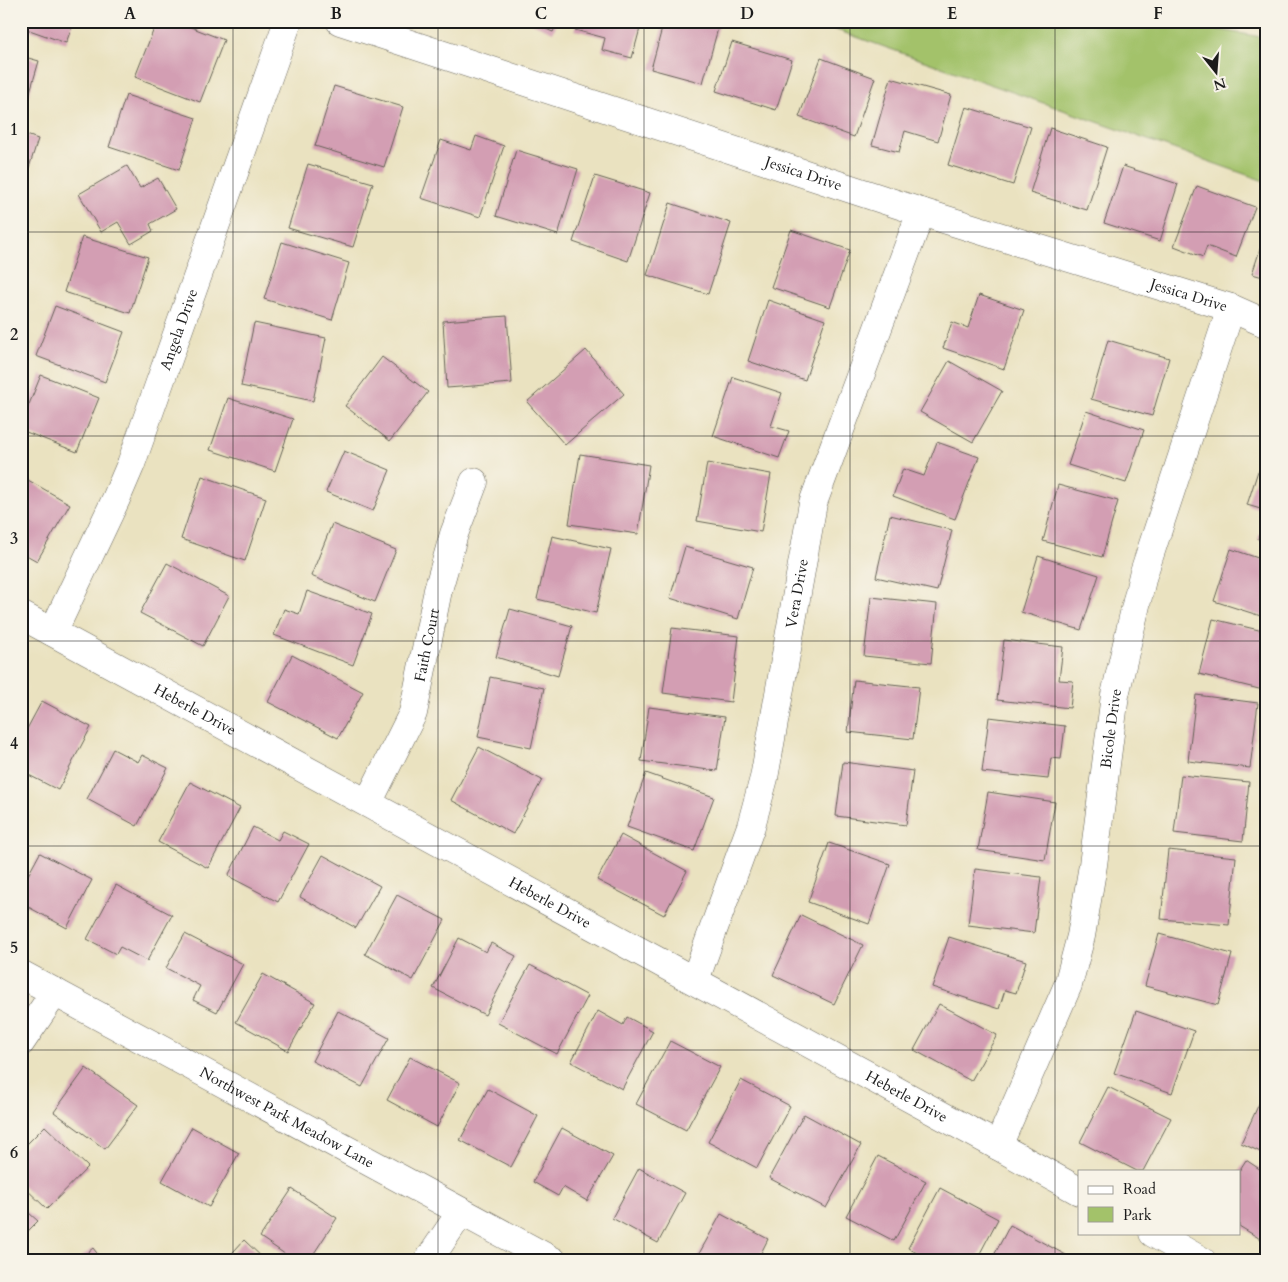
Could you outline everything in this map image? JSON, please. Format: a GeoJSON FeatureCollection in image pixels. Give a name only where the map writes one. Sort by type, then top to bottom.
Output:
{"type":"FeatureCollection","features":[{"type":"Feature","properties":{"kind":"street","name":"Angela Drive"},"geometry":{"type":"LineString","coordinates":[[53,632],[131,464],[288,21]]}},
{"type":"Feature","properties":{"kind":"street","name":"Jessica Drive"},"geometry":{"type":"LineString","coordinates":[[340,21],[921,212],[1231,308],[1267,324]]}},
{"type":"Feature","properties":{"kind":"street","name":"Vera Drive"},"geometry":{"type":"LineString","coordinates":[[694,980],[750,826],[764,778],[813,503],[921,212]]}},
{"type":"Feature","properties":{"kind":"street","name":"Bicole Drive"},"geometry":{"type":"LineString","coordinates":[[998,1146],[1068,985],[1081,936],[1093,866],[1115,695],[1143,575],[1231,308]]}},
{"type":"Feature","properties":{"kind":"street","name":"Faith Court"},"geometry":{"type":"LineString","coordinates":[[368,803],[413,713],[438,590],[454,534],[474,482]]}},
{"type":"Feature","properties":{"kind":"street","name":"Heberle Drive"},"geometry":{"type":"LineString","coordinates":[[21,615],[694,980],[1078,1191]]}},
{"type":"Feature","properties":{"kind":"street","name":"Northwest Park Meadow Lane"},"geometry":{"type":"LineString","coordinates":[[21,974],[553,1261]]}},
{"type":"Feature","properties":{"kind":"street"},"geometry":{"type":"LineString","coordinates":[[21,1042],[54,992]]}},
{"type":"Feature","properties":{"kind":"street"},"geometry":{"type":"LineString","coordinates":[[428,1261],[462,1212]]}},
{"type":"Feature","properties":{"kind":"street"},"geometry":{"type":"LineString","coordinates":[[1155,1234],[1202,1261]]}},
{"type":"Feature","properties":{"kind":"green space"},"geometry":{"type":"Polygon","coordinates":[[[811,21],[1168,21],[1267,38],[1267,182],[811,21]]]}},
{"type":"Feature","properties":{"kind":"building"},"geometry":{"type":"Polygon","coordinates":[[[21,21],[74,21],[66,43],[21,27],[21,21]]]}},
{"type":"Feature","properties":{"kind":"building"},"geometry":{"type":"Polygon","coordinates":[[[157,21],[175,21],[224,40],[200,102],[135,77],[157,21]]]}},
{"type":"Feature","properties":{"kind":"building"},"geometry":{"type":"Polygon","coordinates":[[[527,21],[558,21],[553,32],[527,21]]]}},
{"type":"Feature","properties":{"kind":"building"},"geometry":{"type":"Polygon","coordinates":[[[577,21],[642,21],[632,58],[602,50],[605,38],[575,30],[577,21]]]}},
{"type":"Feature","properties":{"kind":"building"},"geometry":{"type":"Polygon","coordinates":[[[664,21],[720,21],[703,83],[651,69],[664,21]]]}},
{"type":"Feature","properties":{"kind":"building"},"geometry":{"type":"Polygon","coordinates":[[[732,42],[792,60],[776,110],[716,91],[732,42]]]}},
{"type":"Feature","properties":{"kind":"building"},"geometry":{"type":"Polygon","coordinates":[[[21,56],[39,61],[22,119],[21,119],[21,56]]]}},
{"type":"Feature","properties":{"kind":"building"},"geometry":{"type":"Polygon","coordinates":[[[821,58],[875,78],[854,137],[799,117],[821,58]]]}},
{"type":"Feature","properties":{"kind":"building"},"geometry":{"type":"Polygon","coordinates":[[[891,78],[951,95],[938,141],[905,131],[899,152],[872,145],[891,78]]]}},
{"type":"Feature","properties":{"kind":"building"},"geometry":{"type":"Polygon","coordinates":[[[334,86],[403,107],[384,167],[315,146],[334,86]]]}},
{"type":"Feature","properties":{"kind":"building"},"geometry":{"type":"Polygon","coordinates":[[[126,95],[196,118],[179,170],[109,147],[126,95]]]}},
{"type":"Feature","properties":{"kind":"building"},"geometry":{"type":"Polygon","coordinates":[[[966,107],[1031,127],[1013,185],[948,165],[966,107]]]}},
{"type":"Feature","properties":{"kind":"building"},"geometry":{"type":"Polygon","coordinates":[[[1050,128],[1107,147],[1087,210],[1030,193],[1050,128]]]}},
{"type":"Feature","properties":{"kind":"building"},"geometry":{"type":"Polygon","coordinates":[[[21,133],[38,139],[22,190],[21,190],[21,133]]]}},
{"type":"Feature","properties":{"kind":"building"},"geometry":{"type":"Polygon","coordinates":[[[476,136],[504,146],[480,217],[421,198],[441,140],[471,150],[476,136]]]}},
{"type":"Feature","properties":{"kind":"building"},"geometry":{"type":"Polygon","coordinates":[[[516,150],[578,169],[558,235],[496,216],[516,150]]]}},
{"type":"Feature","properties":{"kind":"building"},"geometry":{"type":"Polygon","coordinates":[[[308,164],[373,183],[353,247],[288,228],[308,164]]]}},
{"type":"Feature","properties":{"kind":"building"},"geometry":{"type":"Polygon","coordinates":[[[127,166],[140,188],[158,178],[176,209],[150,224],[153,231],[131,244],[118,222],[101,232],[79,194],[127,166]]]}},
{"type":"Feature","properties":{"kind":"building"},"geometry":{"type":"Polygon","coordinates":[[[1123,166],[1178,184],[1160,241],[1104,223],[1123,166]]]}},
{"type":"Feature","properties":{"kind":"building"},"geometry":{"type":"Polygon","coordinates":[[[595,176],[650,193],[628,261],[573,242],[595,176]]]}},
{"type":"Feature","properties":{"kind":"building"},"geometry":{"type":"Polygon","coordinates":[[[1197,186],[1255,207],[1236,257],[1207,246],[1203,257],[1174,246],[1197,186]]]}},
{"type":"Feature","properties":{"kind":"building"},"geometry":{"type":"Polygon","coordinates":[[[670,203],[731,223],[708,294],[647,275],[670,203]]]}},
{"type":"Feature","properties":{"kind":"building"},"geometry":{"type":"Polygon","coordinates":[[[1267,228],[1267,278],[1252,274],[1267,228]]]}},
{"type":"Feature","properties":{"kind":"building"},"geometry":{"type":"Polygon","coordinates":[[[791,230],[850,250],[830,307],[771,287],[791,230]]]}},
{"type":"Feature","properties":{"kind":"building"},"geometry":{"type":"Polygon","coordinates":[[[82,237],[148,257],[130,313],[64,292],[82,237]]]}},
{"type":"Feature","properties":{"kind":"building"},"geometry":{"type":"Polygon","coordinates":[[[282,242],[349,263],[332,320],[264,299],[282,242]]]}},
{"type":"Feature","properties":{"kind":"building"},"geometry":{"type":"Polygon","coordinates":[[[979,295],[1024,310],[1004,369],[943,348],[952,322],[968,328],[979,295]]]}},
{"type":"Feature","properties":{"kind":"building"},"geometry":{"type":"Polygon","coordinates":[[[768,300],[825,320],[805,380],[748,361],[768,300]]]}},
{"type":"Feature","properties":{"kind":"building"},"geometry":{"type":"Polygon","coordinates":[[[55,306],[124,332],[105,382],[36,356],[55,306]]]}},
{"type":"Feature","properties":{"kind":"building"},"geometry":{"type":"Polygon","coordinates":[[[507,316],[512,383],[447,388],[443,321],[507,316]]]}},
{"type":"Feature","properties":{"kind":"building"},"geometry":{"type":"Polygon","coordinates":[[[254,323],[326,338],[313,401],[241,386],[254,323]]]}},
{"type":"Feature","properties":{"kind":"building"},"geometry":{"type":"Polygon","coordinates":[[[1108,340],[1169,358],[1152,416],[1091,399],[1108,340]]]}},
{"type":"Feature","properties":{"kind":"building"},"geometry":{"type":"Polygon","coordinates":[[[586,350],[624,394],[565,445],[527,402],[586,350]]]}},
{"type":"Feature","properties":{"kind":"building"},"geometry":{"type":"Polygon","coordinates":[[[382,357],[428,392],[390,441],[345,406],[382,357]]]}},
{"type":"Feature","properties":{"kind":"building"},"geometry":{"type":"Polygon","coordinates":[[[949,361],[1002,391],[973,442],[920,412],[949,361]]]}},
{"type":"Feature","properties":{"kind":"building"},"geometry":{"type":"Polygon","coordinates":[[[41,375],[99,398],[77,452],[21,430],[21,424],[41,375]]]}},
{"type":"Feature","properties":{"kind":"building"},"geometry":{"type":"Polygon","coordinates":[[[733,377],[782,393],[771,426],[789,431],[779,458],[713,436],[733,377]]]}},
{"type":"Feature","properties":{"kind":"building"},"geometry":{"type":"Polygon","coordinates":[[[228,398],[293,419],[275,471],[210,450],[228,398]]]}},
{"type":"Feature","properties":{"kind":"building"},"geometry":{"type":"Polygon","coordinates":[[[1086,411],[1144,430],[1126,483],[1068,465],[1086,411]]]}},
{"type":"Feature","properties":{"kind":"building"},"geometry":{"type":"Polygon","coordinates":[[[937,442],[979,457],[955,519],[893,496],[903,469],[924,476],[937,442]]]}},
{"type":"Feature","properties":{"kind":"building"},"geometry":{"type":"Polygon","coordinates":[[[344,451],[390,470],[373,511],[326,492],[344,451]]]}},
{"type":"Feature","properties":{"kind":"building"},"geometry":{"type":"Polygon","coordinates":[[[580,454],[649,465],[638,534],[569,524],[580,454]]]}},
{"type":"Feature","properties":{"kind":"building"},"geometry":{"type":"Polygon","coordinates":[[[707,463],[771,474],[761,532],[697,521],[707,463]]]}},
{"type":"Feature","properties":{"kind":"building"},"geometry":{"type":"Polygon","coordinates":[[[1258,471],[1267,474],[1267,511],[1247,505],[1258,471]]]}},
{"type":"Feature","properties":{"kind":"building"},"geometry":{"type":"Polygon","coordinates":[[[21,476],[70,504],[37,561],[21,552],[21,476]]]}},
{"type":"Feature","properties":{"kind":"building"},"geometry":{"type":"Polygon","coordinates":[[[202,476],[266,498],[245,561],[181,539],[202,476]]]}},
{"type":"Feature","properties":{"kind":"building"},"geometry":{"type":"Polygon","coordinates":[[[1058,485],[1118,501],[1102,557],[1043,541],[1058,485]]]}},
{"type":"Feature","properties":{"kind":"building"},"geometry":{"type":"Polygon","coordinates":[[[1267,514],[1267,542],[1258,539],[1267,514]]]}},
{"type":"Feature","properties":{"kind":"building"},"geometry":{"type":"Polygon","coordinates":[[[890,515],[952,530],[937,591],[876,577],[890,515]]]}},
{"type":"Feature","properties":{"kind":"building"},"geometry":{"type":"Polygon","coordinates":[[[332,524],[396,550],[375,602],[311,576],[332,524]]]}},
{"type":"Feature","properties":{"kind":"building"},"geometry":{"type":"Polygon","coordinates":[[[552,536],[611,549],[596,613],[537,599],[552,536]]]}},
{"type":"Feature","properties":{"kind":"building"},"geometry":{"type":"Polygon","coordinates":[[[685,547],[753,567],[738,619],[670,598],[685,547]]]}},
{"type":"Feature","properties":{"kind":"building"},"geometry":{"type":"Polygon","coordinates":[[[1231,549],[1267,561],[1267,618],[1214,601],[1231,549]]]}},
{"type":"Feature","properties":{"kind":"building"},"geometry":{"type":"Polygon","coordinates":[[[1038,556],[1099,575],[1081,630],[1021,612],[1038,556]]]}},
{"type":"Feature","properties":{"kind":"building"},"geometry":{"type":"Polygon","coordinates":[[[167,563],[229,596],[203,646],[140,613],[167,563]]]}},
{"type":"Feature","properties":{"kind":"building"},"geometry":{"type":"Polygon","coordinates":[[[307,591],[372,614],[353,665],[274,635],[284,609],[299,614],[307,591]]]}},
{"type":"Feature","properties":{"kind":"building"},"geometry":{"type":"Polygon","coordinates":[[[871,597],[937,604],[931,663],[864,656],[871,597]]]}},
{"type":"Feature","properties":{"kind":"building"},"geometry":{"type":"Polygon","coordinates":[[[510,609],[572,626],[558,676],[496,657],[510,609]]]}},
{"type":"Feature","properties":{"kind":"building"},"geometry":{"type":"Polygon","coordinates":[[[1213,619],[1267,632],[1267,673],[1263,690],[1199,674],[1213,619]]]}},
{"type":"Feature","properties":{"kind":"building"},"geometry":{"type":"Polygon","coordinates":[[[672,628],[739,636],[731,702],[663,693],[672,628]]]}},
{"type":"Feature","properties":{"kind":"building"},"geometry":{"type":"Polygon","coordinates":[[[1004,640],[1063,647],[1059,680],[1073,681],[1070,708],[997,700],[1004,640]]]}},
{"type":"Feature","properties":{"kind":"building"},"geometry":{"type":"Polygon","coordinates":[[[292,655],[363,692],[338,738],[268,702],[292,655]]]}},
{"type":"Feature","properties":{"kind":"building"},"geometry":{"type":"Polygon","coordinates":[[[490,677],[544,688],[531,748],[478,737],[490,677]]]}},
{"type":"Feature","properties":{"kind":"building"},"geometry":{"type":"Polygon","coordinates":[[[854,680],[919,687],[913,739],[848,732],[854,680]]]}},
{"type":"Feature","properties":{"kind":"building"},"geometry":{"type":"Polygon","coordinates":[[[1196,695],[1258,703],[1250,768],[1188,761],[1196,695]]]}},
{"type":"Feature","properties":{"kind":"building"},"geometry":{"type":"Polygon","coordinates":[[[42,701],[91,727],[58,790],[21,771],[21,740],[42,701]]]}},
{"type":"Feature","properties":{"kind":"building"},"geometry":{"type":"Polygon","coordinates":[[[649,707],[725,717],[717,771],[641,761],[649,707]]]}},
{"type":"Feature","properties":{"kind":"building"},"geometry":{"type":"Polygon","coordinates":[[[989,717],[1065,726],[1061,759],[1051,758],[1048,779],[982,772],[989,717]]]}},
{"type":"Feature","properties":{"kind":"building"},"geometry":{"type":"Polygon","coordinates":[[[479,747],[542,780],[513,834],[451,800],[479,747]]]}},
{"type":"Feature","properties":{"kind":"building"},"geometry":{"type":"Polygon","coordinates":[[[113,749],[138,762],[142,755],[168,768],[137,826],[87,799],[113,749]]]}},
{"type":"Feature","properties":{"kind":"building"},"geometry":{"type":"Polygon","coordinates":[[[843,762],[913,771],[906,825],[836,816],[843,762]]]}},
{"type":"Feature","properties":{"kind":"building"},"geometry":{"type":"Polygon","coordinates":[[[646,773],[714,797],[694,851],[627,827],[646,773]]]}},
{"type":"Feature","properties":{"kind":"building"},"geometry":{"type":"Polygon","coordinates":[[[1181,775],[1249,782],[1243,841],[1174,833],[1181,775]]]}},
{"type":"Feature","properties":{"kind":"building"},"geometry":{"type":"Polygon","coordinates":[[[190,782],[240,808],[208,868],[158,842],[190,782]]]}},
{"type":"Feature","properties":{"kind":"building"},"geometry":{"type":"Polygon","coordinates":[[[988,792],[1055,802],[1045,860],[978,850],[988,792]]]}},
{"type":"Feature","properties":{"kind":"building"},"geometry":{"type":"Polygon","coordinates":[[[253,827],[278,840],[283,831],[309,844],[278,902],[228,876],[253,827]]]}},
{"type":"Feature","properties":{"kind":"building"},"geometry":{"type":"Polygon","coordinates":[[[621,835],[687,871],[664,915],[597,880],[621,835]]]}},
{"type":"Feature","properties":{"kind":"building"},"geometry":{"type":"Polygon","coordinates":[[[829,843],[890,864],[869,924],[808,902],[829,843]]]}},
{"type":"Feature","properties":{"kind":"building"},"geometry":{"type":"Polygon","coordinates":[[[1168,850],[1236,857],[1229,925],[1161,919],[1168,850]]]}},
{"type":"Feature","properties":{"kind":"building"},"geometry":{"type":"Polygon","coordinates":[[[40,853],[92,880],[67,928],[21,903],[21,888],[40,853]]]}},
{"type":"Feature","properties":{"kind":"building"},"geometry":{"type":"Polygon","coordinates":[[[323,855],[380,886],[356,928],[300,897],[323,855]]]}},
{"type":"Feature","properties":{"kind":"building"},"geometry":{"type":"Polygon","coordinates":[[[975,869],[1041,877],[1034,933],[968,925],[975,869]]]}},
{"type":"Feature","properties":{"kind":"building"},"geometry":{"type":"Polygon","coordinates":[[[116,885],[172,915],[147,961],[120,947],[116,954],[87,939],[116,885]]]}},
{"type":"Feature","properties":{"kind":"building"},"geometry":{"type":"Polygon","coordinates":[[[397,895],[445,920],[413,980],[365,954],[397,895]]]}},
{"type":"Feature","properties":{"kind":"building"},"geometry":{"type":"Polygon","coordinates":[[[801,915],[863,945],[834,1004],[773,975],[801,915]]]}},
{"type":"Feature","properties":{"kind":"building"},"geometry":{"type":"Polygon","coordinates":[[[185,934],[243,964],[217,1012],[193,1000],[200,986],[166,968],[185,934]]]}},
{"type":"Feature","properties":{"kind":"building"},"geometry":{"type":"Polygon","coordinates":[[[1159,934],[1232,954],[1218,1005],[1145,986],[1159,934]]]}},
{"type":"Feature","properties":{"kind":"building"},"geometry":{"type":"Polygon","coordinates":[[[949,937],[1026,961],[1016,993],[1005,990],[999,1009],[932,987],[949,937]]]}},
{"type":"Feature","properties":{"kind":"building"},"geometry":{"type":"Polygon","coordinates":[[[459,938],[486,952],[491,943],[516,956],[485,1015],[433,988],[459,938]]]}},
{"type":"Feature","properties":{"kind":"building"},"geometry":{"type":"Polygon","coordinates":[[[530,965],[588,996],[557,1054],[498,1023],[530,965]]]}},
{"type":"Feature","properties":{"kind":"building"},"geometry":{"type":"Polygon","coordinates":[[[263,974],[315,1003],[288,1051],[236,1022],[263,974]]]}},
{"type":"Feature","properties":{"kind":"building"},"geometry":{"type":"Polygon","coordinates":[[[939,1004],[997,1035],[971,1081],[914,1050],[939,1004]]]}},
{"type":"Feature","properties":{"kind":"building"},"geometry":{"type":"Polygon","coordinates":[[[338,1011],[389,1038],[362,1087],[312,1061],[338,1011]]]}},
{"type":"Feature","properties":{"kind":"building"},"geometry":{"type":"Polygon","coordinates":[[[598,1011],[623,1025],[627,1017],[653,1031],[622,1089],[571,1062],[598,1011]]]}},
{"type":"Feature","properties":{"kind":"building"},"geometry":{"type":"Polygon","coordinates":[[[1136,1011],[1194,1031],[1172,1093],[1114,1073],[1136,1011]]]}},
{"type":"Feature","properties":{"kind":"building"},"geometry":{"type":"Polygon","coordinates":[[[670,1041],[720,1067],[686,1130],[636,1104],[670,1041]]]}},
{"type":"Feature","properties":{"kind":"building"},"geometry":{"type":"Polygon","coordinates":[[[410,1057],[460,1083],[437,1127],[387,1100],[410,1057]]]}},
{"type":"Feature","properties":{"kind":"building"},"geometry":{"type":"Polygon","coordinates":[[[86,1068],[138,1105],[105,1149],[54,1112],[86,1068]]]}},
{"type":"Feature","properties":{"kind":"building"},"geometry":{"type":"Polygon","coordinates":[[[741,1080],[790,1106],[757,1168],[708,1142],[741,1080]]]}},
{"type":"Feature","properties":{"kind":"building"},"geometry":{"type":"Polygon","coordinates":[[[1108,1087],[1171,1118],[1144,1170],[1135,1170],[1080,1142],[1108,1087]]]}},
{"type":"Feature","properties":{"kind":"building"},"geometry":{"type":"Polygon","coordinates":[[[488,1089],[538,1116],[511,1167],[460,1140],[488,1089]]]}},
{"type":"Feature","properties":{"kind":"building"},"geometry":{"type":"Polygon","coordinates":[[[1264,1093],[1267,1095],[1267,1155],[1241,1143],[1264,1093]]]}},
{"type":"Feature","properties":{"kind":"building"},"geometry":{"type":"Polygon","coordinates":[[[804,1114],[861,1145],[826,1208],[769,1178],[804,1114]]]}},
{"type":"Feature","properties":{"kind":"building"},"geometry":{"type":"Polygon","coordinates":[[[45,1126],[88,1167],[47,1209],[21,1184],[21,1150],[45,1126]]]}},
{"type":"Feature","properties":{"kind":"building"},"geometry":{"type":"Polygon","coordinates":[[[192,1127],[239,1153],[209,1207],[162,1181],[192,1127]]]}},
{"type":"Feature","properties":{"kind":"building"},"geometry":{"type":"Polygon","coordinates":[[[562,1128],[613,1156],[587,1201],[563,1187],[558,1196],[533,1182],[562,1128]]]}},
{"type":"Feature","properties":{"kind":"building"},"geometry":{"type":"Polygon","coordinates":[[[878,1156],[926,1181],[894,1241],[846,1216],[878,1156]]]}},
{"type":"Feature","properties":{"kind":"building"},"geometry":{"type":"Polygon","coordinates":[[[1246,1160],[1267,1174],[1267,1243],[1240,1227],[1240,1170],[1246,1160]]]}},
{"type":"Feature","properties":{"kind":"building"},"geometry":{"type":"Polygon","coordinates":[[[639,1168],[685,1193],[658,1243],[612,1218],[639,1168]]]}},
{"type":"Feature","properties":{"kind":"building"},"geometry":{"type":"Polygon","coordinates":[[[940,1188],[998,1219],[976,1261],[931,1261],[908,1248],[940,1188]]]}},
{"type":"Feature","properties":{"kind":"building"},"geometry":{"type":"Polygon","coordinates":[[[292,1189],[337,1218],[309,1261],[295,1261],[260,1237],[292,1189]]]}},
{"type":"Feature","properties":{"kind":"building"},"geometry":{"type":"Polygon","coordinates":[[[21,1206],[38,1221],[21,1238],[21,1206]]]}},
{"type":"Feature","properties":{"kind":"building"},"geometry":{"type":"Polygon","coordinates":[[[721,1214],[768,1239],[757,1261],[695,1261],[721,1214]]]}},
{"type":"Feature","properties":{"kind":"building"},"geometry":{"type":"Polygon","coordinates":[[[1010,1225],[1066,1255],[1063,1261],[991,1261],[1010,1225]]]}},
{"type":"Feature","properties":{"kind":"building"},"geometry":{"type":"Polygon","coordinates":[[[244,1240],[266,1261],[225,1261],[244,1240]]]}},
{"type":"Feature","properties":{"kind":"building"},"geometry":{"type":"Polygon","coordinates":[[[93,1248],[103,1261],[77,1261],[93,1248]]]}}]}
